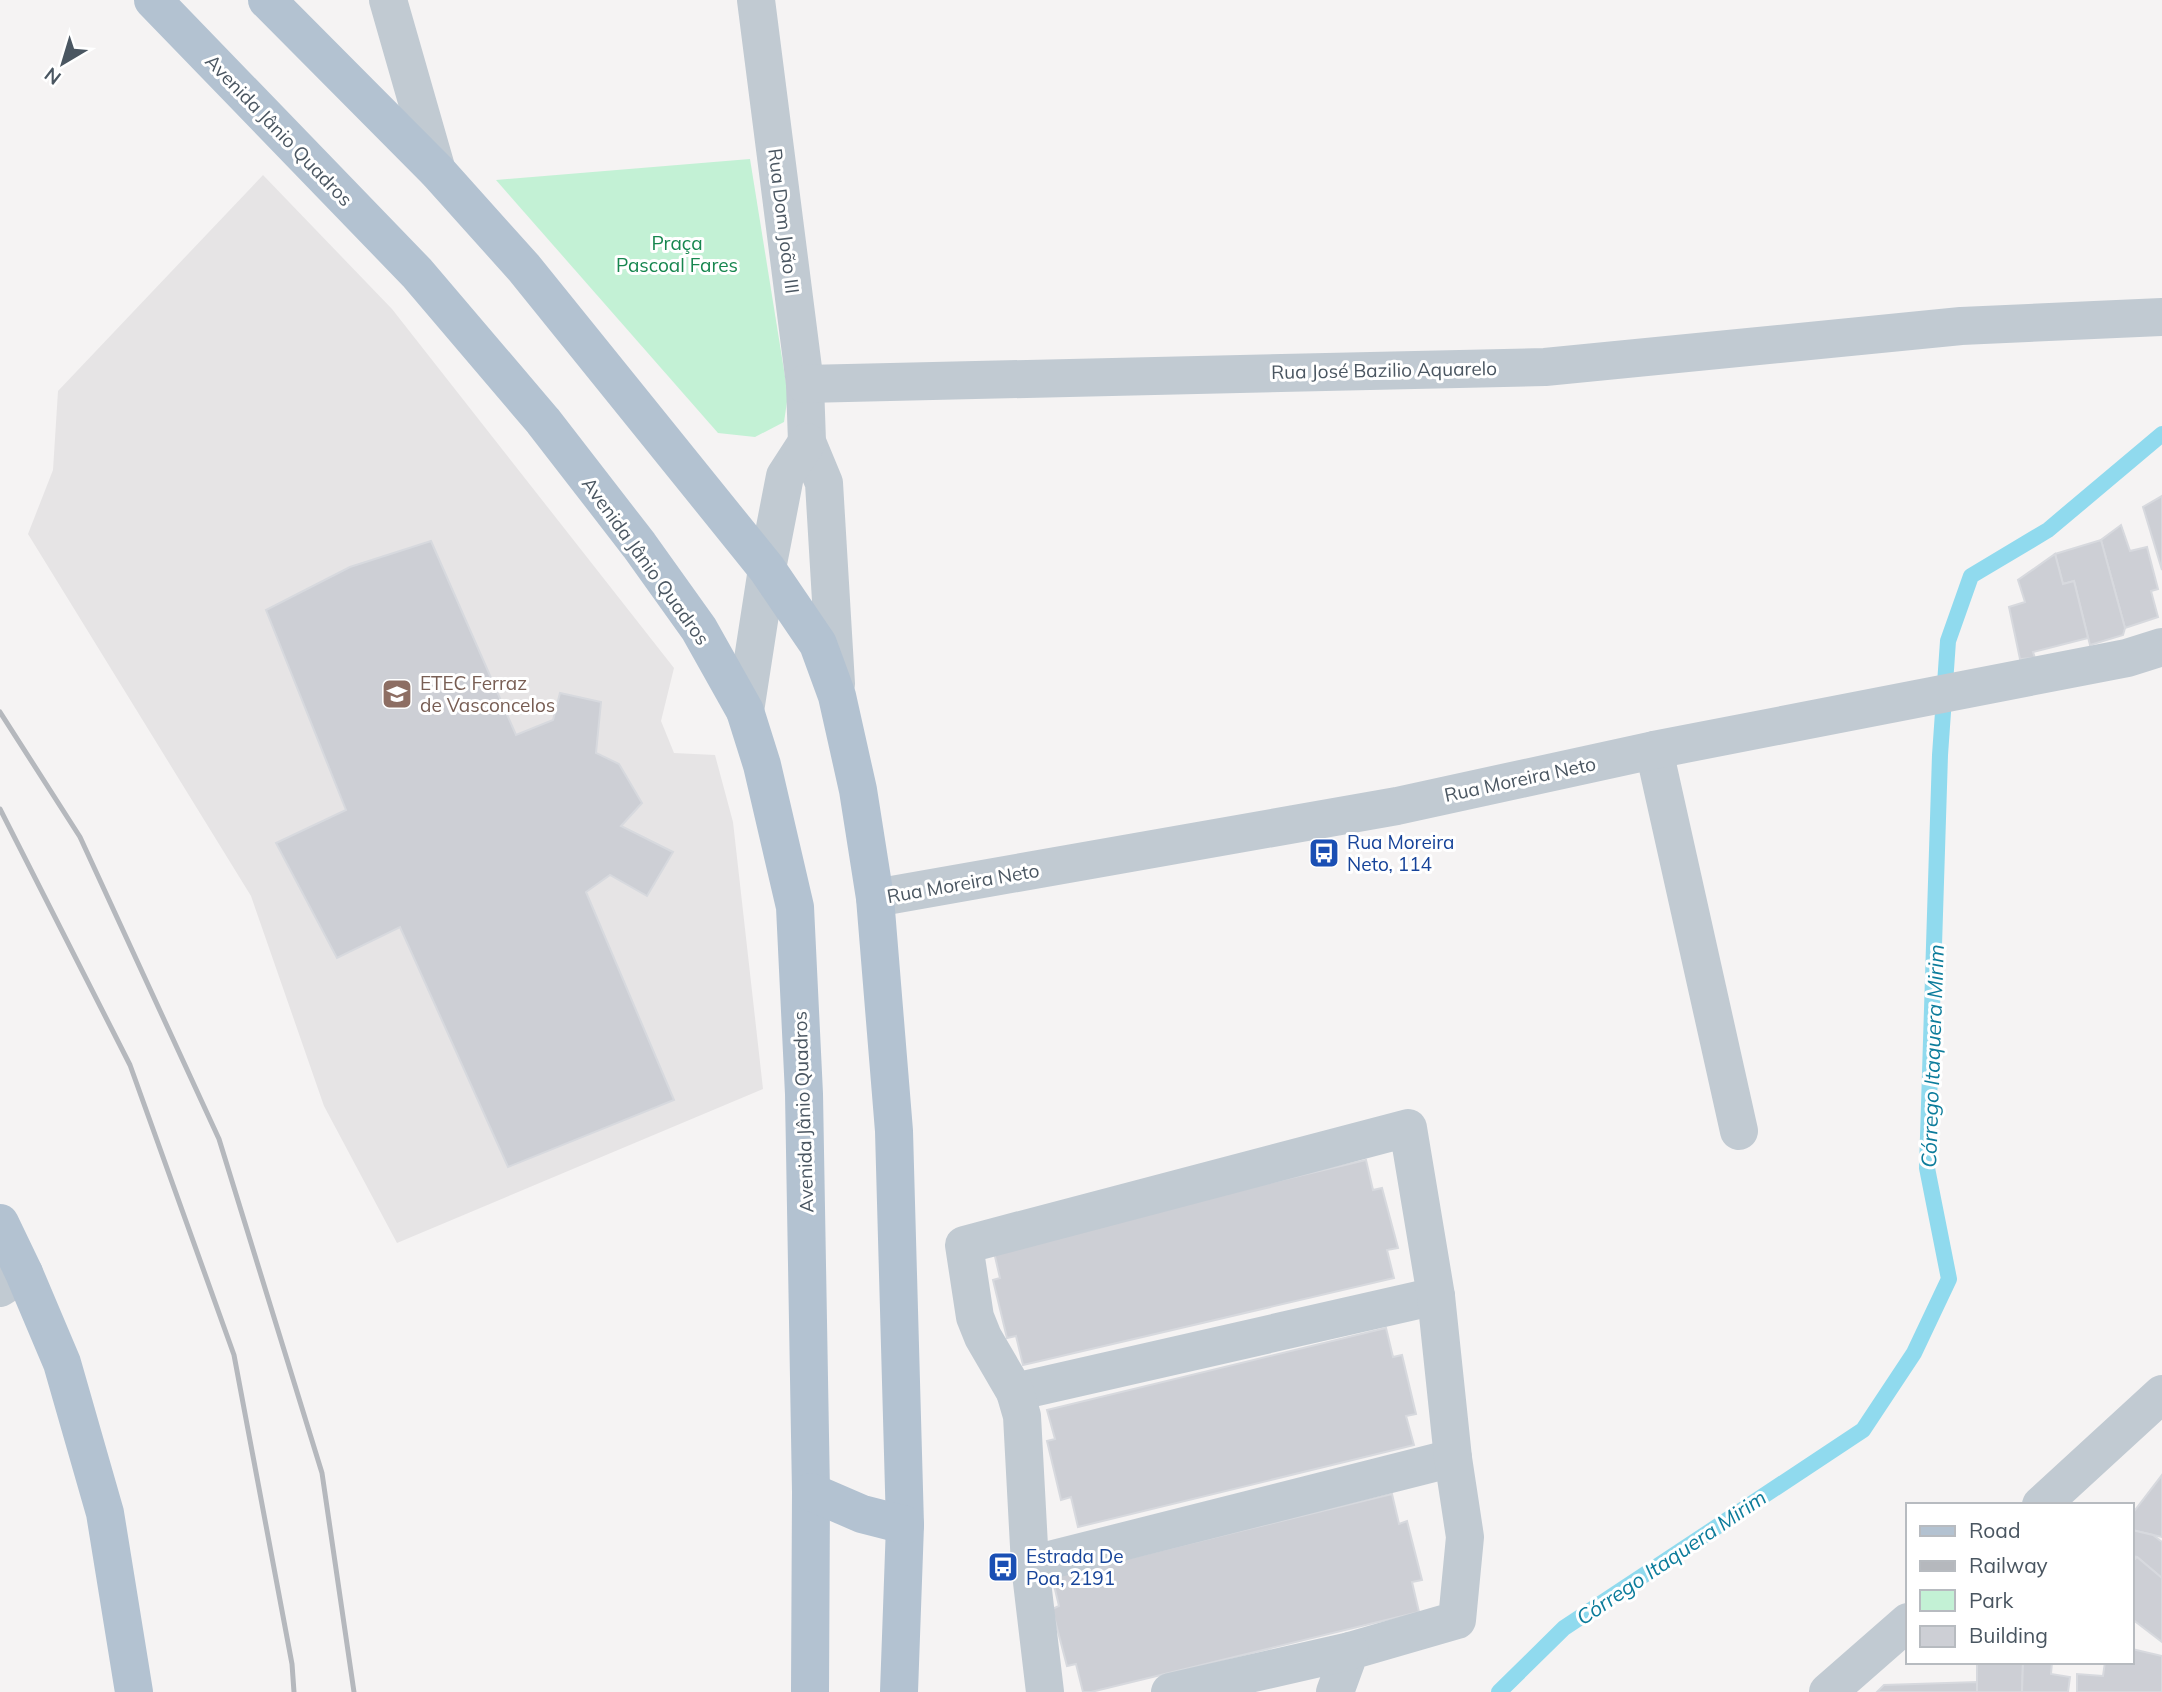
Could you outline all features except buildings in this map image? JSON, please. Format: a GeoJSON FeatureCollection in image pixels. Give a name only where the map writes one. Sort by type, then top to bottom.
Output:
{"type":"FeatureCollection","features":[{"type":"Feature","properties":{"kind":"main road","name":"Avenida Jânio Quadros"},"geometry":{"type":"LineString","coordinates":[[153,0],[417,273],[543,421],[639,545],[699,629],[745,711],[762,765],[794,907],[804,1094],[811,1492],[810,1692]]}},
{"type":"Feature","properties":{"kind":"main road"},"geometry":{"type":"LineString","coordinates":[[267,0],[438,171],[524,268],[767,569],[818,644],[837,696],[858,790],[875,898],[894,1130],[905,1525],[899,1692]]}},
{"type":"Feature","properties":{"kind":"main road"},"geometry":{"type":"LineString","coordinates":[[0,1223],[12,1280],[62,1363],[105,1513],[134,1692]]}},
{"type":"Feature","properties":{"kind":"main road"},"geometry":{"type":"LineString","coordinates":[[811,1492],[862,1514],[905,1525]]}},
{"type":"Feature","properties":{"kind":"street"},"geometry":{"type":"LineString","coordinates":[[388,0],[438,171]]}},
{"type":"Feature","properties":{"kind":"street","name":"Rua Dom João III"},"geometry":{"type":"LineString","coordinates":[[756,0],[805,384],[807,442],[824,482],[837,696]]}},
{"type":"Feature","properties":{"kind":"street","name":"Rua José Bazilio Aquarelo"},"geometry":{"type":"LineString","coordinates":[[805,384],[1545,367],[1961,326],[2162,317]]}},
{"type":"Feature","properties":{"kind":"street"},"geometry":{"type":"LineString","coordinates":[[745,711],[767,569],[785,476],[807,442]]}},
{"type":"Feature","properties":{"kind":"street","name":"Rua Moreira Neto"},"geometry":{"type":"LineString","coordinates":[[875,898],[1397,806],[1654,750],[2127,658],[2162,647]]}},
{"type":"Feature","properties":{"kind":"street"},"geometry":{"type":"LineString","coordinates":[[1654,750],[1739,1131]]}},
{"type":"Feature","properties":{"kind":"street"},"geometry":{"type":"LineString","coordinates":[[1045,1692],[1031,1565],[1022,1416],[1015,1392],[975,1317],[964,1245],[1408,1129],[1436,1296],[1453,1458],[1465,1537],[1457,1620],[1350,1651],[1170,1692]]}},
{"type":"Feature","properties":{"kind":"street"},"geometry":{"type":"LineString","coordinates":[[1015,1392],[1436,1296]]}},
{"type":"Feature","properties":{"kind":"street"},"geometry":{"type":"LineString","coordinates":[[2044,1503],[2162,1394]]}},
{"type":"Feature","properties":{"kind":"street"},"geometry":{"type":"LineString","coordinates":[[1031,1565],[1453,1458]]}},
{"type":"Feature","properties":{"kind":"street"},"geometry":{"type":"LineString","coordinates":[[1828,1692],[1906,1624]]}},
{"type":"Feature","properties":{"kind":"street"},"geometry":{"type":"LineString","coordinates":[[1335,1692],[1350,1651]]}},
{"type":"Feature","properties":{"kind":"shaded area","name":"ETEC Ferraz de Vasconcelos"},"geometry":{"type":"Polygon","coordinates":[[[263,175],[392,309],[674,668],[661,721],[674,753],[715,755],[733,822],[763,1089],[397,1243],[324,1106],[251,896],[28,534],[53,470],[58,391],[263,175]]]}},
{"type":"Feature","properties":{"kind":"green space","name":"Praça Pascoal Fares"},"geometry":{"type":"Polygon","coordinates":[[[750,159],[788,395],[784,422],[755,437],[718,433],[496,180],[750,159]]]}},
{"type":"Feature","properties":{"kind":"waterway","name":"Córrego Itaquera Mirim"},"geometry":{"type":"LineString","coordinates":[[1499,1692],[1564,1628],[1863,1430],[1914,1353],[1949,1279],[1927,1168],[1940,755],[1948,641],[1971,576],[2048,530],[2162,434]]}},
{"type":"Feature","properties":{"kind":"railway"},"geometry":{"type":"LineString","coordinates":[[0,712],[80,837],[219,1139],[322,1473],[354,1692]]}},
{"type":"Feature","properties":{"kind":"railway"},"geometry":{"type":"LineString","coordinates":[[0,809],[130,1065],[234,1355],[292,1664],[294,1692]]}},
{"type":"Feature","properties":{"kind":"place","name":"ETEC Ferraz de Vasconcelos"},"geometry":{"type":"Point","coordinates":[397,694]}},
{"type":"Feature","properties":{"kind":"place","name":"Rua Moreira Neto, 114"},"geometry":{"type":"Point","coordinates":[1324,853]}},
{"type":"Feature","properties":{"kind":"place","name":"Estrada De Poa, 2191"},"geometry":{"type":"Point","coordinates":[1003,1567]}}]}
